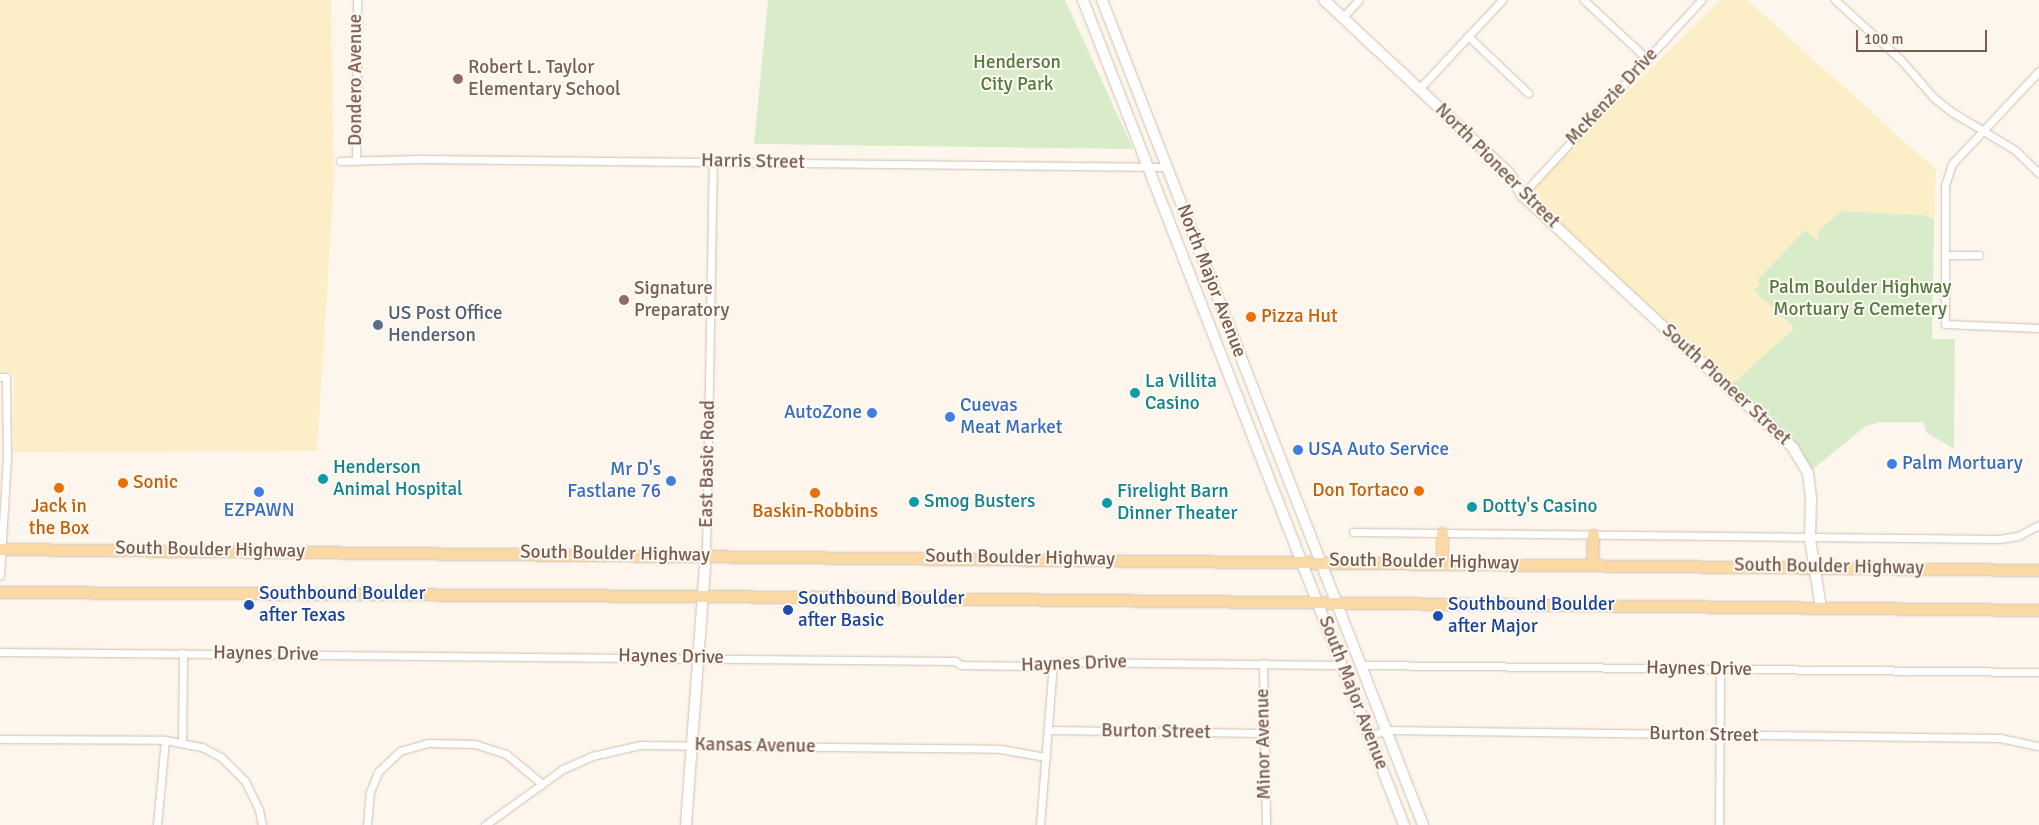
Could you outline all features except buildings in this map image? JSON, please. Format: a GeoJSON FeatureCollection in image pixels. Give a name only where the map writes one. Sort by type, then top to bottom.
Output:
{"type":"FeatureCollection","features":[{"type":"Feature","properties":{"kind":"main road"},"geometry":{"type":"LineString","coordinates":[[1442,533],[1442,562]]}},
{"type":"Feature","properties":{"kind":"main road"},"geometry":{"type":"LineString","coordinates":[[1592,564],[1593,535]]}},
{"type":"Feature","properties":{"kind":"main road","name":"South Boulder Highway"},"geometry":{"type":"LineString","coordinates":[[1,548],[1442,562],[2039,570]]}},
{"type":"Feature","properties":{"kind":"main road"},"geometry":{"type":"LineString","coordinates":[[0,592],[703,596],[2039,610]]}},
{"type":"Feature","properties":{"kind":"main road"},"geometry":{"type":"LineString","coordinates":[[2014,610],[2039,619]]}},
{"type":"Feature","properties":{"kind":"street","name":"Dondero Avenue"},"geometry":{"type":"LineString","coordinates":[[356,161],[357,0]]}},
{"type":"Feature","properties":{"kind":"street","name":"North Major Avenue"},"geometry":{"type":"LineString","coordinates":[[1083,0],[1301,561]]}},
{"type":"Feature","properties":{"kind":"street","name":"North Major Avenue"},"geometry":{"type":"LineString","coordinates":[[1102,0],[1321,561]]}},
{"type":"Feature","properties":{"kind":"street","name":"North Pioneer Street"},"geometry":{"type":"LineString","coordinates":[[1324,0],[1509,173],[1522,195],[1647,312]]}},
{"type":"Feature","properties":{"kind":"street"},"geometry":{"type":"LineString","coordinates":[[1343,17],[1359,0]]}},
{"type":"Feature","properties":{"kind":"street"},"geometry":{"type":"LineString","coordinates":[[1419,89],[1502,0]]}},
{"type":"Feature","properties":{"kind":"street"},"geometry":{"type":"LineString","coordinates":[[1584,0],[1647,59]]}},
{"type":"Feature","properties":{"kind":"street","name":"McKenzie Drive"},"geometry":{"type":"LineString","coordinates":[[1522,195],[1702,0]]}},
{"type":"Feature","properties":{"kind":"street"},"geometry":{"type":"LineString","coordinates":[[1835,0],[1901,60],[1934,98],[2015,150],[2039,173]]}},
{"type":"Feature","properties":{"kind":"street"},"geometry":{"type":"LineString","coordinates":[[1468,36],[1528,93]]}},
{"type":"Feature","properties":{"kind":"street"},"geometry":{"type":"LineString","coordinates":[[1108,66],[1125,59]]}},
{"type":"Feature","properties":{"kind":"street"},"geometry":{"type":"LineString","coordinates":[[2039,71],[1982,130],[1948,171],[1945,185],[1945,324],[2039,328]]}},
{"type":"Feature","properties":{"kind":"street"},"geometry":{"type":"LineString","coordinates":[[1113,79],[1130,72]]}},
{"type":"Feature","properties":{"kind":"street","name":"Harris Street"},"geometry":{"type":"LineString","coordinates":[[340,162],[713,162],[1166,166]]}},
{"type":"Feature","properties":{"kind":"street","name":"East Basic Road"},"geometry":{"type":"LineString","coordinates":[[686,825],[706,555],[713,162]]}},
{"type":"Feature","properties":{"kind":"street"},"geometry":{"type":"LineString","coordinates":[[1180,251],[1197,244]]}},
{"type":"Feature","properties":{"kind":"street"},"geometry":{"type":"LineString","coordinates":[[1946,255],[1979,255]]}},
{"type":"Feature","properties":{"kind":"street","name":"South Pioneer Street"},"geometry":{"type":"LineString","coordinates":[[1647,312],[1793,448],[1808,473],[1811,499],[1810,539],[1821,608]]}},
{"type":"Feature","properties":{"kind":"street"},"geometry":{"type":"LineString","coordinates":[[1218,349],[1235,344]]}},
{"type":"Feature","properties":{"kind":"street"},"geometry":{"type":"LineString","coordinates":[[0,576],[3,377]]}},
{"type":"Feature","properties":{"kind":"street"},"geometry":{"type":"LineString","coordinates":[[1353,532],[1810,539],[1999,539],[2018,536],[2039,525]]}},
{"type":"Feature","properties":{"kind":"street","name":"South Major Avenue"},"geometry":{"type":"LineString","coordinates":[[1301,561],[1404,825]]}},
{"type":"Feature","properties":{"kind":"street","name":"South Major Avenue"},"geometry":{"type":"LineString","coordinates":[[1321,561],[1338,603],[1359,665],[1423,825]]}},
{"type":"Feature","properties":{"kind":"street","name":"Haynes Drive"},"geometry":{"type":"LineString","coordinates":[[0,652],[955,661],[961,665],[1262,663],[1340,665]]}},
{"type":"Feature","properties":{"kind":"street"},"geometry":{"type":"LineString","coordinates":[[182,741],[183,653]]}},
{"type":"Feature","properties":{"kind":"street","name":"Minor Avenue"},"geometry":{"type":"LineString","coordinates":[[1262,663],[1266,825]]}},
{"type":"Feature","properties":{"kind":"street"},"geometry":{"type":"LineString","coordinates":[[1040,825],[1053,664]]}},
{"type":"Feature","properties":{"kind":"street","name":"Haynes Drive"},"geometry":{"type":"LineString","coordinates":[[1359,665],[2039,672]]}},
{"type":"Feature","properties":{"kind":"street"},"geometry":{"type":"LineString","coordinates":[[1719,825],[1720,670]]}},
{"type":"Feature","properties":{"kind":"street","name":"Burton Street"},"geometry":{"type":"LineString","coordinates":[[1048,730],[1264,733]]}},
{"type":"Feature","properties":{"kind":"street","name":"Burton Street"},"geometry":{"type":"LineString","coordinates":[[1369,736],[1386,730],[2000,738],[2039,746]]}},
{"type":"Feature","properties":{"kind":"street"},"geometry":{"type":"LineString","coordinates":[[0,739],[182,741],[221,757],[245,781],[259,810],[262,825]]}},
{"type":"Feature","properties":{"kind":"street"},"geometry":{"type":"LineString","coordinates":[[157,825],[165,740]]}},
{"type":"Feature","properties":{"kind":"street"},"geometry":{"type":"LineString","coordinates":[[368,825],[370,792],[378,772],[400,751],[428,743],[475,744],[506,754],[541,783]]}},
{"type":"Feature","properties":{"kind":"street","name":"Kansas Avenue"},"geometry":{"type":"LineString","coordinates":[[485,825],[541,783],[592,756],[640,745],[1000,749],[1046,757]]}},
{"type":"Feature","properties":{"kind":"green space","name":"Henderson City Park"},"geometry":{"type":"Polygon","coordinates":[[[768,0],[1065,0],[1133,149],[754,144],[768,0]]]}},
{"type":"Feature","properties":{"kind":"green space","name":"Palm Boulder Highway Mortuary & Cemetery"},"geometry":{"type":"Polygon","coordinates":[[[1842,211],[1924,215],[1934,219],[1932,339],[1955,339],[1954,449],[1926,432],[1923,422],[1880,422],[1866,426],[1808,473],[1793,448],[1730,386],[1794,328],[1754,291],[1757,280],[1805,230],[1819,237],[1817,231],[1842,211]]]}},
{"type":"Feature","properties":{"kind":"sand"},"geometry":{"type":"Polygon","coordinates":[[[0,0],[331,0],[334,180],[317,451],[13,452],[14,374],[0,372],[0,0]]]}},
{"type":"Feature","properties":{"kind":"sand"},"geometry":{"type":"Polygon","coordinates":[[[1721,0],[1747,0],[1936,170],[1934,219],[1924,215],[1842,211],[1817,231],[1819,237],[1816,240],[1805,230],[1757,280],[1760,283],[1754,291],[1794,328],[1730,386],[1522,195],[1721,0]]]}},
{"type":"Feature","properties":{"kind":"place","name":"Robert L. Taylor Elementary School"},"geometry":{"type":"Point","coordinates":[458,79]}},
{"type":"Feature","properties":{"kind":"place","name":"Signature Preparatory"},"geometry":{"type":"Point","coordinates":[624,300]}},
{"type":"Feature","properties":{"kind":"place","name":"Pizza Hut"},"geometry":{"type":"Point","coordinates":[1251,317]}},
{"type":"Feature","properties":{"kind":"place","name":"US Post Office Henderson"},"geometry":{"type":"Point","coordinates":[378,325]}},
{"type":"Feature","properties":{"kind":"place","name":"La Villita Casino"},"geometry":{"type":"Point","coordinates":[1135,393]}},
{"type":"Feature","properties":{"kind":"place","name":"AutoZone"},"geometry":{"type":"Point","coordinates":[872,413]}},
{"type":"Feature","properties":{"kind":"place","name":"Cuevas Meat Market"},"geometry":{"type":"Point","coordinates":[950,417]}},
{"type":"Feature","properties":{"kind":"place","name":"USA Auto Service"},"geometry":{"type":"Point","coordinates":[1298,450]}},
{"type":"Feature","properties":{"kind":"place","name":"Palm Mortuary"},"geometry":{"type":"Point","coordinates":[1892,464]}},
{"type":"Feature","properties":{"kind":"place","name":"Henderson Animal Hospital"},"geometry":{"type":"Point","coordinates":[323,479]}},
{"type":"Feature","properties":{"kind":"place","name":"Mr D's Fastlane 76"},"geometry":{"type":"Point","coordinates":[671,481]}},
{"type":"Feature","properties":{"kind":"place","name":"Sonic"},"geometry":{"type":"Point","coordinates":[123,483]}},
{"type":"Feature","properties":{"kind":"place","name":"Jack in the Box"},"geometry":{"type":"Point","coordinates":[59,488]}},
{"type":"Feature","properties":{"kind":"place","name":"Don Tortaco"},"geometry":{"type":"Point","coordinates":[1419,491]}},
{"type":"Feature","properties":{"kind":"place","name":"EZPAWN"},"geometry":{"type":"Point","coordinates":[259,492]}},
{"type":"Feature","properties":{"kind":"place","name":"Baskin-Robbins"},"geometry":{"type":"Point","coordinates":[815,493]}},
{"type":"Feature","properties":{"kind":"place","name":"Smog Busters"},"geometry":{"type":"Point","coordinates":[914,502]}},
{"type":"Feature","properties":{"kind":"place","name":"Firelight Barn Dinner Theater"},"geometry":{"type":"Point","coordinates":[1107,503]}},
{"type":"Feature","properties":{"kind":"place","name":"Dotty's Casino"},"geometry":{"type":"Point","coordinates":[1472,507]}},
{"type":"Feature","properties":{"kind":"place","name":"Southbound Boulder after Texas"},"geometry":{"type":"Point","coordinates":[249,605]}},
{"type":"Feature","properties":{"kind":"place","name":"Southbound Boulder after Basic"},"geometry":{"type":"Point","coordinates":[788,610]}},
{"type":"Feature","properties":{"kind":"place","name":"Southbound Boulder after Major"},"geometry":{"type":"Point","coordinates":[1438,616]}}]}
